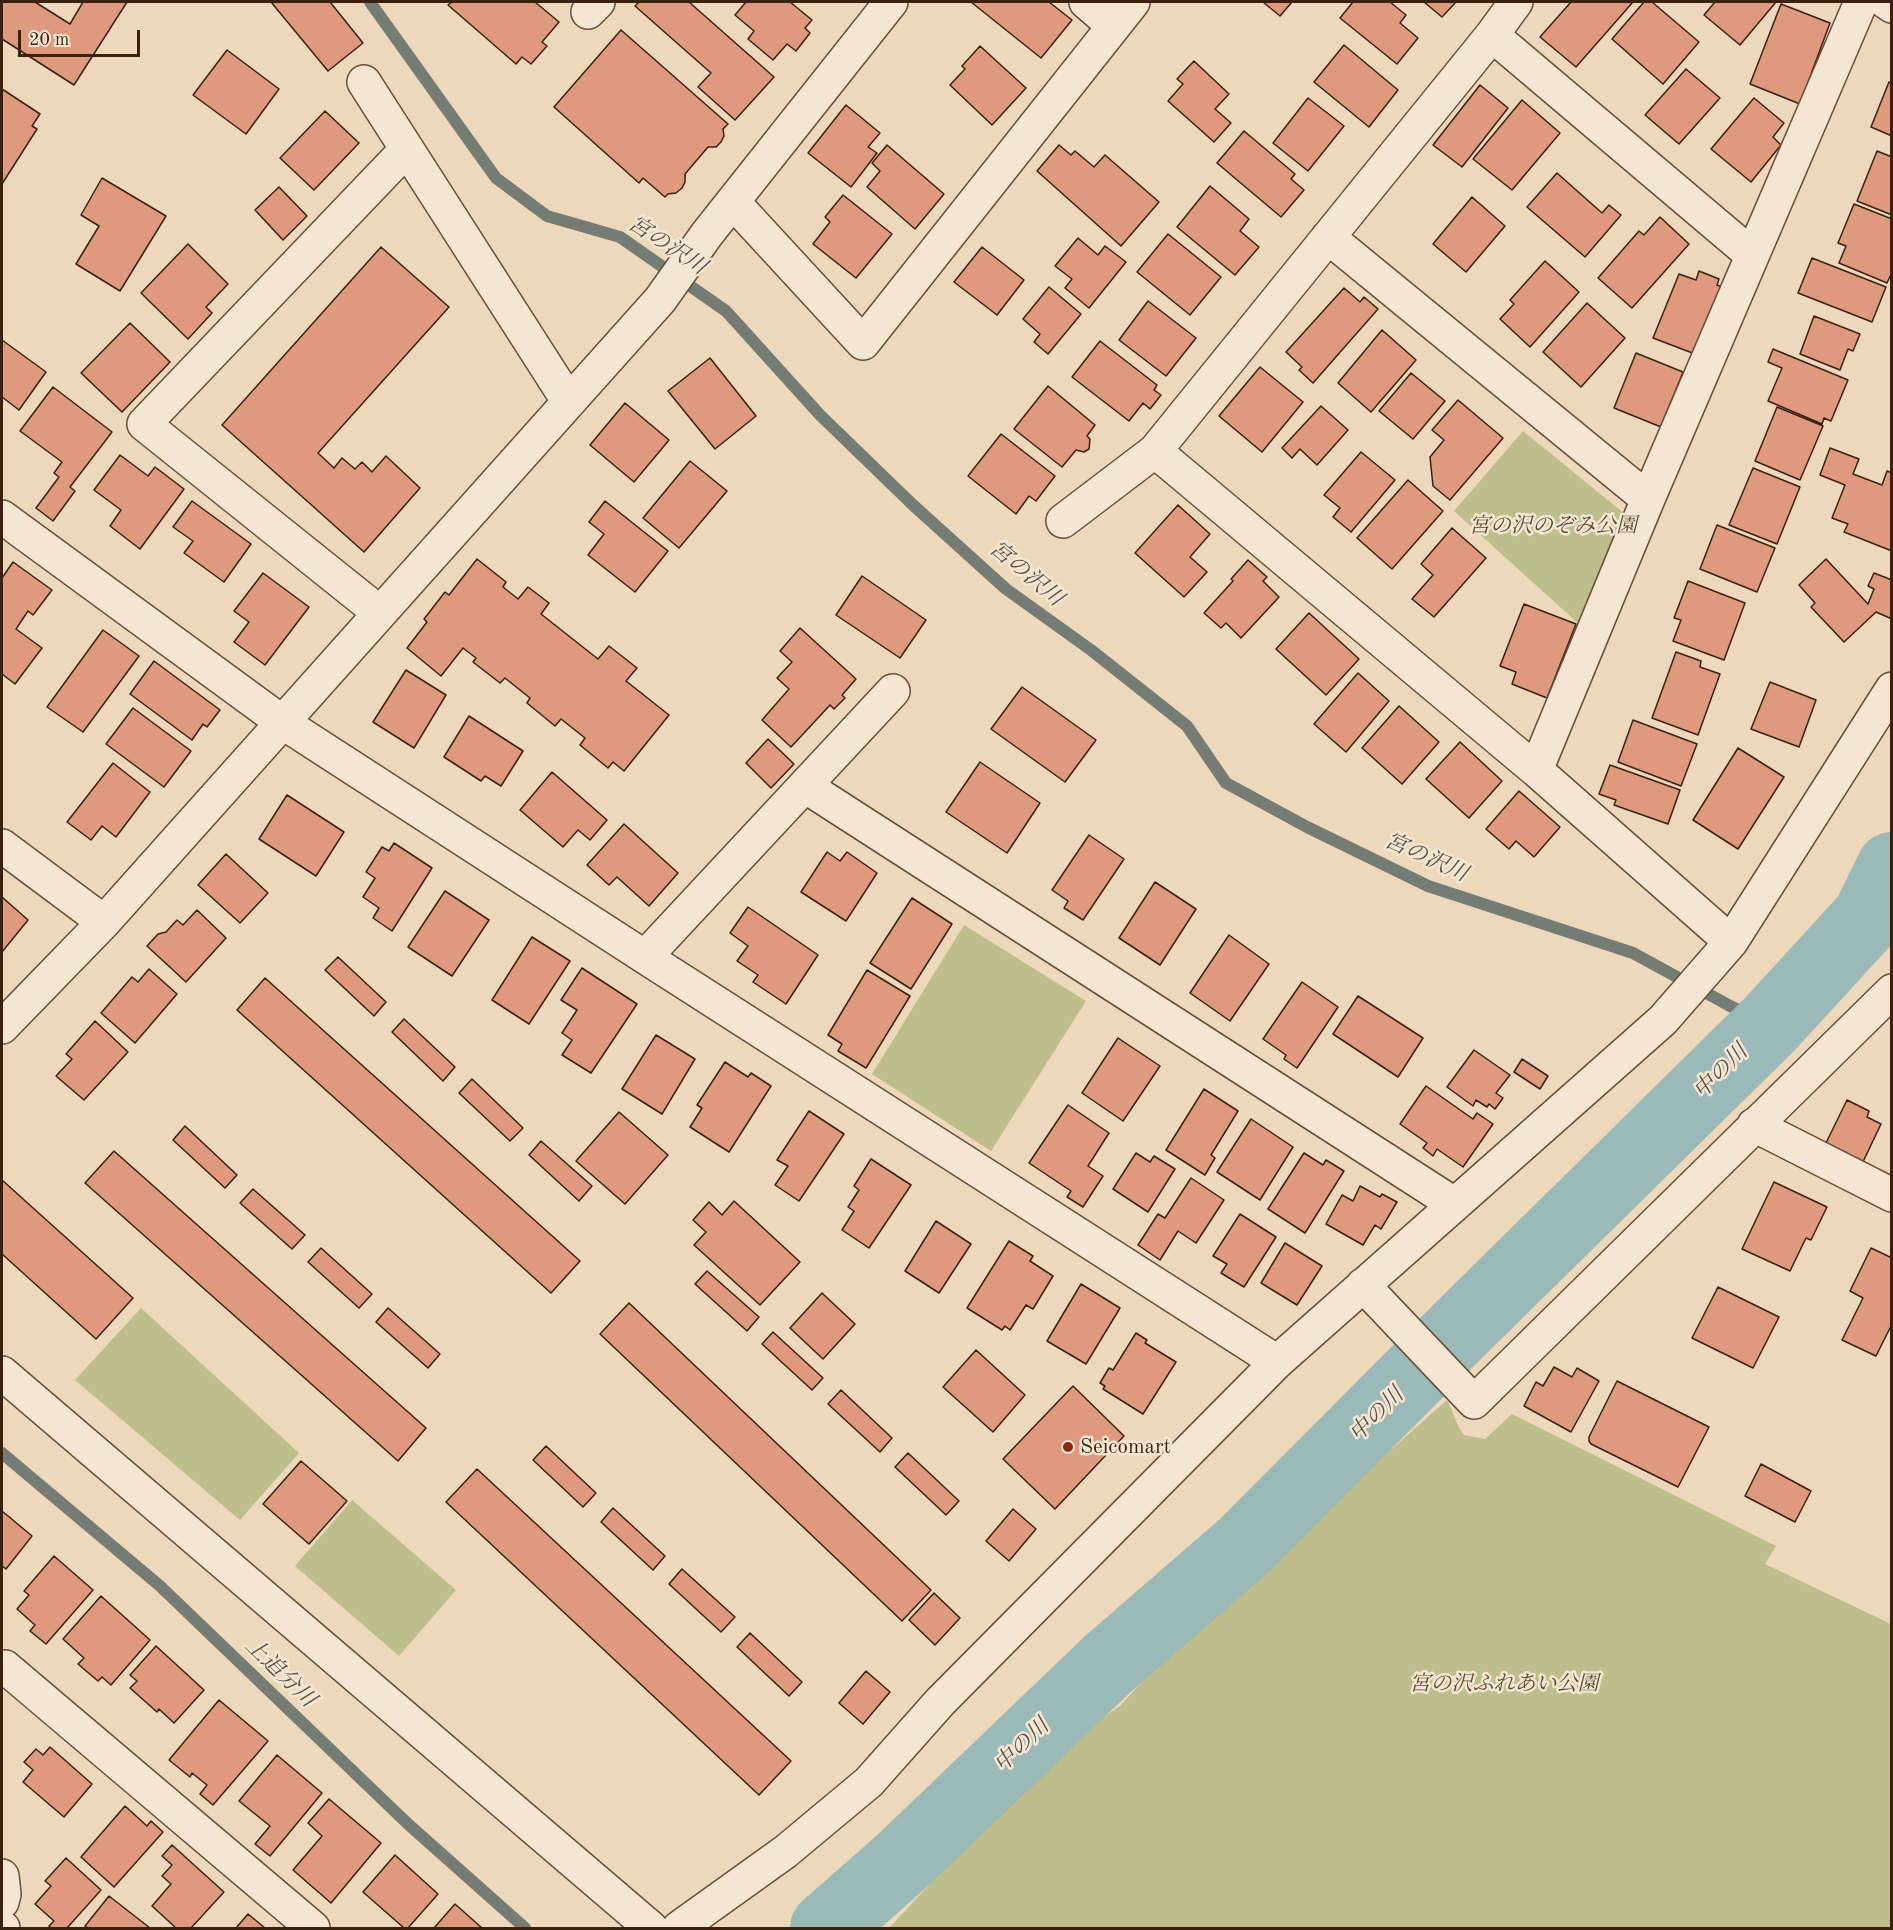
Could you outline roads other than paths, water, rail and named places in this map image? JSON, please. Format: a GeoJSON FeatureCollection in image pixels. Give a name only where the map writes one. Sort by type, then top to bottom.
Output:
{"type":"FeatureCollection","features":[{"type":"Feature","properties":{"kind":"street"},"geometry":{"type":"LineString","coordinates":[[2,1027],[104,922],[660,300],[707,234],[891,2]]}},
{"type":"Feature","properties":{"kind":"street"},"geometry":{"type":"LineString","coordinates":[[733,202],[863,343],[1123,14],[1086,2]]}},
{"type":"Feature","properties":{"kind":"street"},"geometry":{"type":"LineString","coordinates":[[1064,521],[1155,451],[1492,35],[1516,2]]}},
{"type":"Feature","properties":{"kind":"street"},"geometry":{"type":"LineString","coordinates":[[1536,770],[1648,499],[1861,2]]}},
{"type":"Feature","properties":{"kind":"street"},"geometry":{"type":"LineString","coordinates":[[1886,2],[1892,6]]}},
{"type":"Feature","properties":{"kind":"street"},"geometry":{"type":"LineString","coordinates":[[1492,35],[1752,255]]}},
{"type":"Feature","properties":{"kind":"street"},"geometry":{"type":"LineString","coordinates":[[364,82],[568,402]]}},
{"type":"Feature","properties":{"kind":"street"},"geometry":{"type":"LineString","coordinates":[[380,613],[144,424],[407,149]]}},
{"type":"Feature","properties":{"kind":"street"},"geometry":{"type":"LineString","coordinates":[[1328,237],[1648,499]]}},
{"type":"Feature","properties":{"kind":"street"},"geometry":{"type":"LineString","coordinates":[[1155,451],[1536,770],[1727,946]]}},
{"type":"Feature","properties":{"kind":"street"},"geometry":{"type":"LineString","coordinates":[[2,517],[282,722],[1277,1362]]}},
{"type":"Feature","properties":{"kind":"street"},"geometry":{"type":"LineString","coordinates":[[679,1929],[785,1852],[869,1782],[940,1702],[1277,1362],[1663,1020],[1727,946],[1892,689]]}},
{"type":"Feature","properties":{"kind":"street"},"geometry":{"type":"LineString","coordinates":[[645,957],[893,691]]}},
{"type":"Feature","properties":{"kind":"street"},"geometry":{"type":"LineString","coordinates":[[805,786],[1455,1204]]}},
{"type":"Feature","properties":{"kind":"street"},"geometry":{"type":"LineString","coordinates":[[2,846],[104,922]]}},
{"type":"Feature","properties":{"kind":"street"},"geometry":{"type":"LineString","coordinates":[[1363,1285],[1474,1402],[1892,991]]}},
{"type":"Feature","properties":{"kind":"street"},"geometry":{"type":"LineString","coordinates":[[1754,1125],[1892,1195]]}},
{"type":"Feature","properties":{"kind":"street"},"geometry":{"type":"LineString","coordinates":[[2,1373],[651,1929]]}},
{"type":"Feature","properties":{"kind":"street"},"geometry":{"type":"LineString","coordinates":[[2,1671],[5,1667],[313,1929]]}},
{"type":"Feature","properties":{"kind":"street"},"geometry":{"type":"LineString","coordinates":[[2,1876],[4,1894],[2,1902]]}},
{"type":"Feature","properties":{"kind":"waterway","name":"宮の沢川"},"geometry":{"type":"LineString","coordinates":[[370,2],[496,178],[547,216],[620,237],[726,311],[820,415],[913,505],[1006,589],[1091,650],[1187,726],[1226,783],[1307,827],[1428,886],[1633,953],[1732,1007],[1770,1024]]}},
{"type":"Feature","properties":{"kind":"waterway","name":"中の川"},"geometry":{"type":"LineString","coordinates":[[826,1928],[900,1863],[1109,1663],[1245,1545],[1459,1330],[1770,1024],[1868,917],[1892,868]]}},
{"type":"Feature","properties":{"kind":"waterway","name":"上追分川"},"geometry":{"type":"LineString","coordinates":[[2,1453],[160,1586],[408,1824],[525,1928]]}},
{"type":"Feature","properties":{"kind":"place","name":"Seicomart"},"geometry":{"type":"Point","coordinates":[1068,1447]}},
{"type":"Feature","properties":{"kind":"park label","name":"宮の沢のぞみ公園"},"geometry":{"type":"Point","coordinates":[1553,526]}},
{"type":"Feature","properties":{"kind":"park label","name":"宮の沢ふれあい公園"},"geometry":{"type":"Point","coordinates":[1504,1684]}}]}
